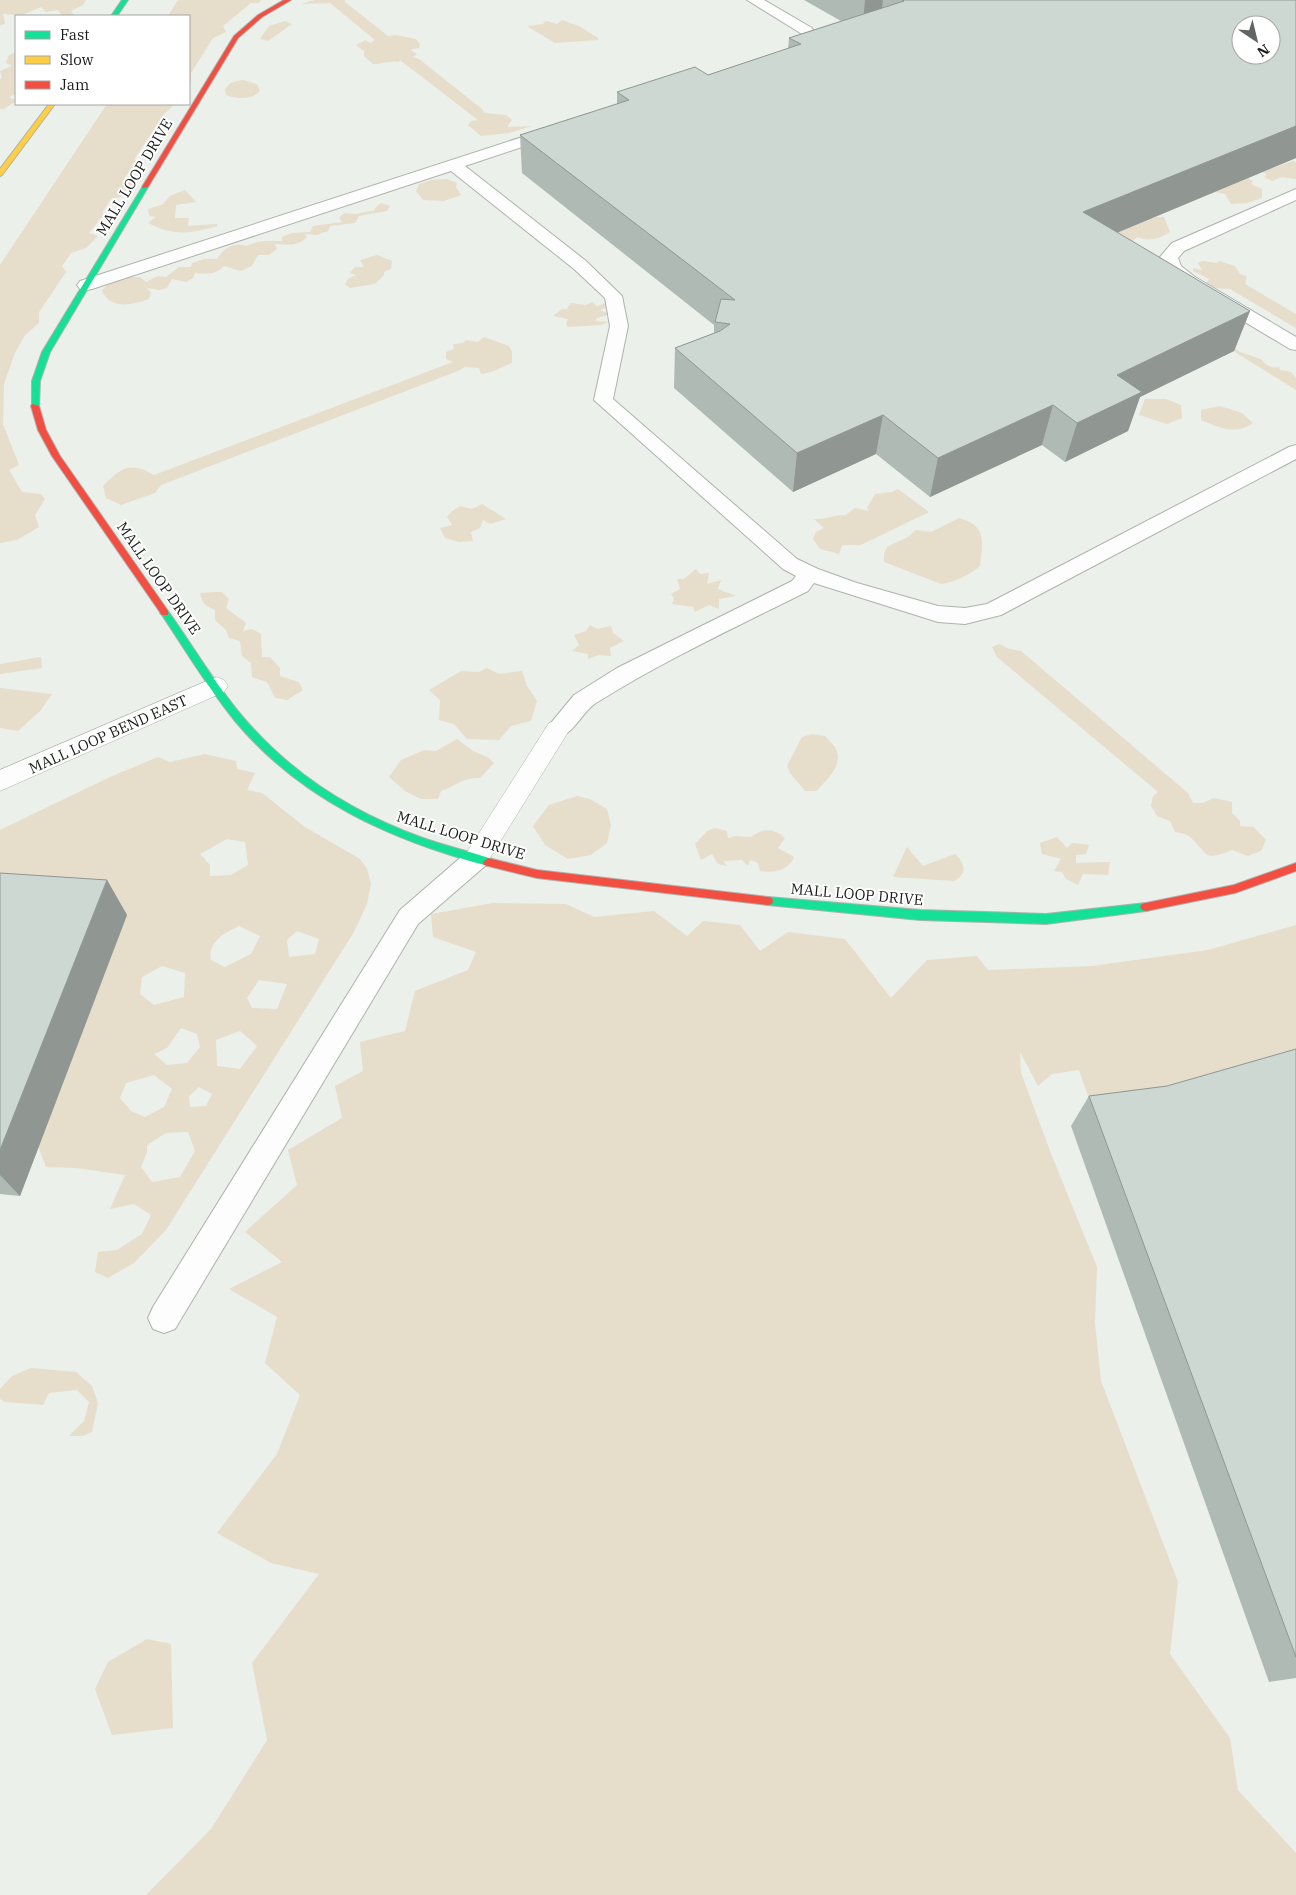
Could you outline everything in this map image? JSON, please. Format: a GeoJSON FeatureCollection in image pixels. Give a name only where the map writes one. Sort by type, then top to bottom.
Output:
{"type":"FeatureCollection","features":[{"type":"Feature","properties":{"kind":"street"},"geometry":{"type":"LineString","coordinates":[[115,15],[125,0]]}},
{"type":"Feature","properties":{"kind":"street","name":"MALL LOOP DRIVE"},"geometry":{"type":"LineString","coordinates":[[288,0],[279,3],[255,19],[236,37],[46,352],[36,383],[36,412],[47,442],[56,456],[239,719],[268,751],[299,778],[332,801],[401,835],[476,859],[537,874],[761,900],[920,915],[1046,919],[1146,907],[1235,889],[1296,868]]}},
{"type":"Feature","properties":{"kind":"street"},"geometry":{"type":"LineString","coordinates":[[2,169],[51,105]]}},
{"type":"Feature","properties":{"kind":"street","name":"MALL LOOP BEND EAST"},"geometry":{"type":"LineString","coordinates":[[0,781],[216,686]]}},
{"type":"Feature","properties":{"kind":"street"},"geometry":{"type":"LineString","coordinates":[[476,859],[558,729]]}},
{"type":"Feature","properties":{"kind":"lane"},"geometry":{"type":"LineString","coordinates":[[754,0],[807,31],[814,42],[803,53],[782,60]]}},
{"type":"Feature","properties":{"kind":"lane"},"geometry":{"type":"LineString","coordinates":[[86,285],[569,128]]}},
{"type":"Feature","properties":{"kind":"lane"},"geometry":{"type":"LineString","coordinates":[[454,164],[580,265],[613,296],[619,326],[603,400],[783,558],[810,574],[938,614],[965,616],[992,610],[1296,452]]}},
{"type":"Feature","properties":{"kind":"lane"},"geometry":{"type":"LineString","coordinates":[[1296,194],[1178,247],[1169,257],[1174,268],[1188,281],[1296,345]]}},
{"type":"Feature","properties":{"kind":"lane"},"geometry":{"type":"LineString","coordinates":[[558,729],[582,701],[625,674],[800,586],[810,574]]}},
{"type":"Feature","properties":{"kind":"lane"},"geometry":{"type":"LineString","coordinates":[[164,1318],[409,917],[476,859]]}},
{"type":"Feature","properties":{"kind":"shaded area"},"geometry":{"type":"Polygon","coordinates":[[[0,0],[86,0],[83,5],[71,11],[74,15],[61,15],[58,10],[46,12],[41,7],[22,15],[3,14],[5,24],[0,25],[0,0]]]}},
{"type":"Feature","properties":{"kind":"shaded area"},"geometry":{"type":"Polygon","coordinates":[[[178,0],[261,0],[259,3],[251,3],[223,26],[226,32],[213,38],[191,73],[190,84],[190,15],[169,15],[178,0]]]}},
{"type":"Feature","properties":{"kind":"shaded area"},"geometry":{"type":"Polygon","coordinates":[[[315,0],[345,0],[345,2],[388,36],[396,35],[416,39],[420,44],[419,48],[410,50],[417,54],[413,57],[419,59],[482,109],[484,113],[506,115],[512,120],[507,127],[532,126],[509,133],[481,136],[468,125],[471,121],[478,120],[400,60],[399,62],[373,64],[364,56],[364,51],[356,45],[366,40],[370,43],[375,40],[330,3],[301,4],[315,0]]]}},
{"type":"Feature","properties":{"kind":"shaded area"},"geometry":{"type":"Polygon","coordinates":[[[562,20],[579,26],[598,38],[598,40],[555,43],[527,26],[544,24],[547,21],[557,24],[562,20]]]}},
{"type":"Feature","properties":{"kind":"shaded area"},"geometry":{"type":"Polygon","coordinates":[[[285,21],[292,24],[268,41],[260,39],[269,26],[285,21]]]}},
{"type":"Feature","properties":{"kind":"shaded area"},"geometry":{"type":"Polygon","coordinates":[[[15,52],[15,94],[9,97],[15,102],[4,109],[0,109],[0,79],[2,78],[0,71],[12,66],[6,63],[9,55],[15,52]]]}},
{"type":"Feature","properties":{"kind":"shaded area"},"geometry":{"type":"Polygon","coordinates":[[[243,80],[257,84],[260,91],[253,96],[244,98],[226,95],[225,90],[228,85],[235,81],[243,80]]]}},
{"type":"Feature","properties":{"kind":"shaded area"},"geometry":{"type":"Polygon","coordinates":[[[106,105],[174,105],[164,114],[135,158],[136,164],[124,178],[137,181],[137,185],[124,191],[124,196],[111,199],[102,213],[104,214],[89,233],[98,236],[86,248],[71,253],[62,266],[66,272],[39,312],[39,323],[25,335],[15,353],[4,384],[3,424],[19,465],[9,470],[22,492],[41,494],[45,499],[35,515],[39,527],[17,540],[0,543],[0,265],[106,105]]]}},
{"type":"Feature","properties":{"kind":"shaded area"},"geometry":{"type":"Polygon","coordinates":[[[1293,161],[1296,162],[1296,179],[1282,177],[1272,181],[1264,177],[1267,174],[1262,172],[1293,161]]]}},
{"type":"Feature","properties":{"kind":"shaded area"},"geometry":{"type":"Polygon","coordinates":[[[1248,178],[1253,182],[1251,184],[1262,189],[1262,198],[1247,203],[1231,204],[1225,194],[1215,192],[1248,178]]]}},
{"type":"Feature","properties":{"kind":"shaded area"},"geometry":{"type":"Polygon","coordinates":[[[447,179],[457,183],[456,187],[461,195],[444,201],[423,200],[416,191],[419,184],[432,180],[447,179]]]}},
{"type":"Feature","properties":{"kind":"shaded area"},"geometry":{"type":"Polygon","coordinates":[[[185,190],[196,202],[176,205],[175,218],[189,218],[188,226],[217,224],[217,226],[198,231],[174,232],[148,223],[156,217],[149,216],[148,209],[163,204],[170,196],[185,190]]]}},
{"type":"Feature","properties":{"kind":"shaded area"},"geometry":{"type":"Polygon","coordinates":[[[381,203],[390,206],[387,211],[359,216],[355,223],[330,226],[328,231],[317,235],[305,234],[307,237],[296,244],[275,244],[277,249],[269,255],[258,255],[252,266],[241,271],[224,266],[218,271],[207,274],[195,273],[193,278],[186,282],[172,279],[167,288],[159,290],[147,288],[151,293],[149,299],[136,303],[116,303],[106,297],[102,291],[109,283],[119,279],[140,277],[146,282],[158,276],[166,277],[179,267],[191,267],[192,263],[205,259],[217,259],[223,251],[233,245],[247,246],[260,242],[282,241],[282,237],[292,233],[310,232],[313,226],[342,222],[339,218],[344,213],[356,214],[375,210],[381,203]]]}},
{"type":"Feature","properties":{"kind":"shaded area"},"geometry":{"type":"Polygon","coordinates":[[[1156,217],[1164,217],[1170,232],[1154,239],[1137,237],[1131,242],[1114,234],[1156,217]]]}},
{"type":"Feature","properties":{"kind":"shaded area"},"geometry":{"type":"Polygon","coordinates":[[[377,255],[392,261],[391,269],[384,272],[384,275],[375,284],[350,288],[345,284],[348,279],[356,275],[350,273],[355,267],[364,267],[360,260],[377,255]]]}},
{"type":"Feature","properties":{"kind":"shaded area"},"geometry":{"type":"Polygon","coordinates":[[[1203,261],[1217,263],[1219,261],[1235,266],[1240,274],[1247,276],[1245,284],[1296,314],[1296,328],[1230,289],[1205,286],[1209,279],[1193,271],[1193,268],[1202,270],[1198,263],[1203,261]]]}},
{"type":"Feature","properties":{"kind":"shaded area"},"geometry":{"type":"Polygon","coordinates":[[[592,302],[597,306],[607,303],[609,306],[600,310],[610,314],[597,318],[595,321],[608,322],[602,325],[568,327],[566,324],[568,319],[553,316],[562,309],[567,309],[571,303],[586,305],[592,302]]]}},
{"type":"Feature","properties":{"kind":"shaded area"},"geometry":{"type":"Polygon","coordinates":[[[484,337],[509,346],[512,352],[512,363],[494,371],[481,374],[479,368],[465,367],[161,485],[155,493],[121,505],[106,498],[103,486],[126,468],[138,468],[154,475],[453,362],[446,359],[446,352],[454,349],[453,344],[463,343],[466,340],[478,342],[484,337]]]}},
{"type":"Feature","properties":{"kind":"shaded area"},"geometry":{"type":"Polygon","coordinates":[[[1234,347],[1240,352],[1261,359],[1269,366],[1279,367],[1280,370],[1291,372],[1296,378],[1296,390],[1238,354],[1234,351],[1234,347]]]}},
{"type":"Feature","properties":{"kind":"shaded area"},"geometry":{"type":"Polygon","coordinates":[[[1145,399],[1166,399],[1181,405],[1182,418],[1167,424],[1139,415],[1145,399]]]}},
{"type":"Feature","properties":{"kind":"shaded area"},"geometry":{"type":"Polygon","coordinates":[[[1220,406],[1242,413],[1253,423],[1247,427],[1234,430],[1201,420],[1201,410],[1220,406]]]}},
{"type":"Feature","properties":{"kind":"shaded area"},"geometry":{"type":"Polygon","coordinates":[[[898,489],[929,512],[861,545],[842,545],[839,554],[820,549],[813,539],[816,532],[824,528],[814,519],[846,515],[855,508],[869,511],[867,508],[875,494],[892,492],[898,489]]]}},
{"type":"Feature","properties":{"kind":"shaded area"},"geometry":{"type":"Polygon","coordinates":[[[482,504],[506,519],[490,524],[483,520],[480,528],[471,532],[473,541],[459,542],[445,538],[440,528],[452,525],[447,517],[452,511],[460,506],[472,509],[482,504]]]}},
{"type":"Feature","properties":{"kind":"shaded area"},"geometry":{"type":"Polygon","coordinates":[[[959,518],[975,525],[979,530],[982,543],[980,566],[967,575],[941,584],[884,562],[884,554],[887,547],[908,537],[916,530],[931,532],[959,518]]]}},
{"type":"Feature","properties":{"kind":"shaded area"},"geometry":{"type":"Polygon","coordinates":[[[696,569],[700,574],[709,573],[707,584],[721,580],[718,589],[736,596],[719,599],[719,609],[709,605],[695,612],[693,607],[672,604],[674,599],[671,594],[680,589],[677,579],[684,579],[696,569]]]}},
{"type":"Feature","properties":{"kind":"shaded area"},"geometry":{"type":"Polygon","coordinates":[[[222,592],[229,599],[226,608],[246,623],[243,631],[252,629],[261,634],[262,657],[270,657],[280,668],[280,676],[299,682],[303,690],[287,700],[275,698],[267,682],[252,677],[251,663],[242,656],[240,641],[229,638],[226,630],[215,620],[215,610],[204,604],[200,593],[222,592]]]}},
{"type":"Feature","properties":{"kind":"shaded area"},"geometry":{"type":"Polygon","coordinates":[[[590,625],[597,629],[611,626],[613,633],[624,641],[610,648],[611,656],[599,655],[588,659],[588,654],[572,651],[579,645],[574,635],[586,631],[590,625]]]}},
{"type":"Feature","properties":{"kind":"shaded area"},"geometry":{"type":"Polygon","coordinates":[[[999,644],[1021,651],[1188,793],[1193,803],[1203,803],[1214,798],[1232,802],[1232,813],[1240,821],[1240,826],[1254,827],[1266,840],[1261,851],[1248,856],[1232,850],[1211,856],[1204,852],[1189,836],[1175,832],[1170,821],[1157,816],[1151,806],[1153,796],[1158,792],[997,657],[992,647],[999,644]]]}},
{"type":"Feature","properties":{"kind":"shaded area"},"geometry":{"type":"Polygon","coordinates":[[[41,657],[42,668],[0,674],[0,664],[41,657]]]}},
{"type":"Feature","properties":{"kind":"shaded area"},"geometry":{"type":"Polygon","coordinates":[[[487,668],[499,674],[522,671],[527,686],[537,701],[531,721],[511,726],[499,740],[467,739],[454,724],[439,720],[440,700],[429,690],[461,671],[479,672],[487,668]]]}},
{"type":"Feature","properties":{"kind":"shaded area"},"geometry":{"type":"Polygon","coordinates":[[[0,688],[52,694],[40,711],[18,731],[0,728],[0,688]]]}},
{"type":"Feature","properties":{"kind":"shaded area"},"geometry":{"type":"Polygon","coordinates":[[[812,734],[825,736],[836,749],[838,761],[833,772],[816,791],[805,791],[790,773],[787,766],[802,737],[812,734]]]}},
{"type":"Feature","properties":{"kind":"shaded area"},"geometry":{"type":"Polygon","coordinates":[[[457,739],[494,763],[480,778],[464,781],[441,791],[438,799],[421,799],[405,791],[389,777],[401,760],[424,750],[436,751],[457,739]]]}},
{"type":"Feature","properties":{"kind":"shaded area"},"geometry":{"type":"Polygon","coordinates":[[[205,754],[236,761],[237,769],[255,773],[247,790],[262,793],[305,827],[360,859],[367,869],[371,883],[367,904],[354,932],[166,1230],[134,1263],[108,1278],[95,1272],[98,1252],[117,1250],[142,1234],[151,1215],[134,1204],[110,1209],[125,1175],[76,1168],[46,1167],[38,1146],[0,907],[0,830],[110,777],[158,757],[170,762],[205,754]],[[227,839],[200,854],[210,865],[210,876],[231,875],[248,865],[245,842],[227,839]],[[239,926],[229,931],[215,943],[211,954],[211,960],[225,967],[251,954],[260,936],[239,926]],[[297,931],[287,940],[289,957],[315,954],[319,939],[297,931]],[[162,966],[142,977],[140,994],[154,1005],[184,997],[185,973],[162,966]],[[259,980],[247,998],[252,1008],[277,1009],[287,984],[259,980]],[[181,1028],[167,1048],[154,1054],[167,1065],[187,1063],[200,1047],[197,1034],[181,1028]],[[240,1031],[216,1040],[217,1066],[240,1069],[257,1046],[240,1031]],[[154,1075],[126,1083],[120,1098],[131,1111],[145,1117],[164,1107],[172,1089],[154,1075]],[[199,1087],[189,1096],[190,1107],[206,1106],[212,1094],[199,1087]],[[188,1132],[166,1133],[147,1145],[147,1152],[141,1167],[152,1182],[180,1177],[195,1151],[188,1132]]]}},
{"type":"Feature","properties":{"kind":"shaded area"},"geometry":{"type":"Polygon","coordinates":[[[577,796],[590,799],[607,809],[611,825],[607,843],[591,855],[568,859],[545,845],[533,826],[549,805],[577,796]]]}},
{"type":"Feature","properties":{"kind":"shaded area"},"geometry":{"type":"Polygon","coordinates":[[[715,828],[727,831],[728,838],[736,836],[751,837],[759,832],[768,830],[777,832],[785,838],[778,848],[794,857],[784,868],[770,872],[760,871],[758,863],[750,860],[748,866],[742,860],[723,861],[727,866],[718,864],[712,854],[701,860],[695,844],[707,831],[715,828]]]}},
{"type":"Feature","properties":{"kind":"shaded area"},"geometry":{"type":"Polygon","coordinates":[[[1057,837],[1067,848],[1072,843],[1089,845],[1086,854],[1076,855],[1076,863],[1110,862],[1108,875],[1083,874],[1078,885],[1066,879],[1062,872],[1054,871],[1061,859],[1042,854],[1040,843],[1057,837]]]}},
{"type":"Feature","properties":{"kind":"shaded area"},"geometry":{"type":"Polygon","coordinates":[[[907,847],[923,866],[955,854],[963,865],[963,872],[954,881],[893,877],[907,847]]]}},
{"type":"Feature","properties":{"kind":"shaded area"},"geometry":{"type":"Polygon","coordinates":[[[493,903],[566,904],[594,917],[654,911],[687,936],[703,921],[740,925],[760,951],[788,932],[845,939],[891,998],[927,960],[977,956],[988,970],[1092,966],[1208,950],[1296,925],[1296,1112],[1238,1090],[1093,1111],[1079,1070],[1052,1074],[1038,1086],[1020,1052],[1021,1073],[1097,1267],[1095,1323],[1101,1381],[1178,1582],[1170,1654],[1230,1738],[1238,1790],[1296,1853],[1296,1895],[146,1895],[211,1829],[267,1740],[252,1663],[319,1574],[271,1563],[217,1533],[277,1454],[300,1395],[265,1363],[277,1317],[229,1289],[282,1262],[245,1232],[297,1185],[288,1150],[342,1118],[335,1086],[363,1071],[360,1042],[405,1031],[415,991],[468,970],[476,952],[433,937],[431,914],[493,903]]]}},
{"type":"Feature","properties":{"kind":"shaded area"},"geometry":{"type":"Polygon","coordinates":[[[31,1368],[76,1372],[92,1386],[98,1403],[92,1432],[83,1436],[69,1436],[84,1421],[89,1402],[77,1390],[49,1393],[43,1405],[5,1402],[0,1399],[0,1389],[12,1376],[31,1368]]]}},
{"type":"Feature","properties":{"kind":"shaded area"},"geometry":{"type":"Polygon","coordinates":[[[147,1639],[171,1644],[173,1728],[112,1735],[95,1689],[108,1662],[147,1639]]]}},
{"type":"Feature","properties":{"kind":"building"},"geometry":{"type":"Polygon","coordinates":[[[902,0],[1296,0],[1296,126],[1083,212],[1250,311],[1117,375],[1142,392],[1077,423],[1053,405],[938,458],[883,415],[797,453],[675,348],[720,331],[730,324],[715,322],[721,299],[735,300],[520,135],[629,100],[617,92],[695,67],[708,75],[801,44],[789,38],[904,1],[902,0]]]}},
{"type":"Feature","properties":{"kind":"building"},"geometry":{"type":"Polygon","coordinates":[[[0,873],[107,880],[0,1150],[0,873]]]}},
{"type":"Feature","properties":{"kind":"building"},"geometry":{"type":"Polygon","coordinates":[[[1296,1049],[1296,1657],[1089,1096],[1167,1086],[1296,1049]]]}},
{"type":"Feature","properties":{"kind":"traffic: fast"},"geometry":{"type":"LineString","coordinates":[[115,15],[125,0]]}},
{"type":"Feature","properties":{"kind":"traffic: fast"},"geometry":{"type":"LineString","coordinates":[[35,406],[36,381],[46,352],[145,187]]}},
{"type":"Feature","properties":{"kind":"traffic: fast"},"geometry":{"type":"LineString","coordinates":[[165,613],[239,719],[291,771],[320,792],[384,827],[418,841],[488,862]]}},
{"type":"Feature","properties":{"kind":"traffic: fast"},"geometry":{"type":"LineString","coordinates":[[768,901],[920,915],[1046,919],[1146,907]]}},
{"type":"Feature","properties":{"kind":"traffic: slow"},"geometry":{"type":"LineString","coordinates":[[0,174],[51,105]]}},
{"type":"Feature","properties":{"kind":"traffic: jam"},"geometry":{"type":"LineString","coordinates":[[145,187],[236,37],[260,16],[288,0]]}},
{"type":"Feature","properties":{"kind":"traffic: jam"},"geometry":{"type":"LineString","coordinates":[[35,406],[42,430],[56,456],[165,613]]}},
{"type":"Feature","properties":{"kind":"traffic: jam"},"geometry":{"type":"LineString","coordinates":[[488,862],[537,874],[768,901]]}},
{"type":"Feature","properties":{"kind":"traffic: jam"},"geometry":{"type":"LineString","coordinates":[[1146,907],[1235,889],[1296,867]]}}]}
